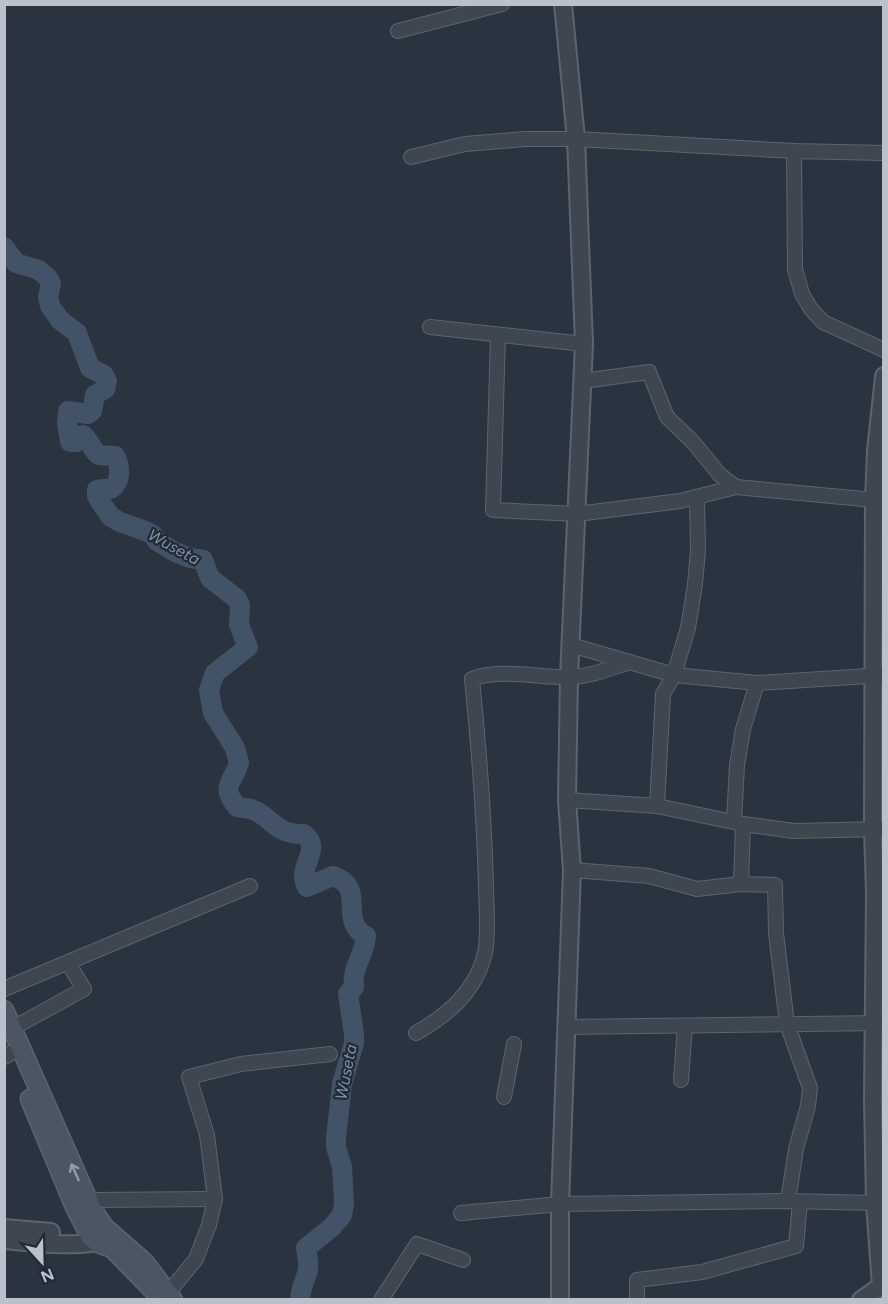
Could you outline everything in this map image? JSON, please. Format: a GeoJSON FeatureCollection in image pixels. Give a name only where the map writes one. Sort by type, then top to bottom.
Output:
{"type":"FeatureCollection","features":[{"type":"Feature","properties":{"kind":"main road"},"geometry":{"type":"LineString","coordinates":[[4,1010],[8,1044],[71,1198],[101,1235],[145,1263],[167,1297]]}},
{"type":"Feature","properties":{"kind":"main road"},"geometry":{"type":"LineString","coordinates":[[8,1044],[91,1208],[101,1235]]}},
{"type":"Feature","properties":{"kind":"street"},"geometry":{"type":"LineString","coordinates":[[398,31],[502,4]]}},
{"type":"Feature","properties":{"kind":"street"},"geometry":{"type":"LineString","coordinates":[[560,1299],[560,1204],[572,870],[567,800],[569,677],[584,344],[576,139],[563,4]]}},
{"type":"Feature","properties":{"kind":"street"},"geometry":{"type":"LineString","coordinates":[[411,157],[465,144],[525,139],[576,139],[794,152],[884,153]]}},
{"type":"Feature","properties":{"kind":"street"},"geometry":{"type":"LineString","coordinates":[[794,152],[795,269],[802,294],[811,309],[823,322],[884,350]]}},
{"type":"Feature","properties":{"kind":"street"},"geometry":{"type":"LineString","coordinates":[[430,327],[584,344]]}},
{"type":"Feature","properties":{"kind":"street"},"geometry":{"type":"LineString","coordinates":[[498,335],[493,510],[577,514],[622,510],[697,497],[736,487],[874,500]]}},
{"type":"Feature","properties":{"kind":"street"},"geometry":{"type":"LineString","coordinates":[[583,381],[649,372],[667,417],[693,442],[720,475],[736,487]]}},
{"type":"Feature","properties":{"kind":"street"},"geometry":{"type":"LineString","coordinates":[[861,1299],[882,1285],[875,1203],[879,1023],[875,892],[878,829],[879,675],[874,500],[876,451],[884,376]]}},
{"type":"Feature","properties":{"kind":"street"},"geometry":{"type":"LineString","coordinates":[[657,806],[663,694],[674,675],[688,628],[695,584],[698,550],[697,497]]}},
{"type":"Feature","properties":{"kind":"street"},"geometry":{"type":"LineString","coordinates":[[571,645],[674,675],[757,683],[879,675]]}},
{"type":"Feature","properties":{"kind":"street"},"geometry":{"type":"LineString","coordinates":[[416,1033],[440,1020],[459,1002],[476,977],[486,952],[481,765],[472,680],[486,674],[569,677],[590,675],[630,662]]}},
{"type":"Feature","properties":{"kind":"street"},"geometry":{"type":"LineString","coordinates":[[741,884],[737,765],[743,729],[757,683]]}},
{"type":"Feature","properties":{"kind":"street"},"geometry":{"type":"LineString","coordinates":[[567,800],[657,806],[739,823],[794,831],[878,829]]}},
{"type":"Feature","properties":{"kind":"street"},"geometry":{"type":"LineString","coordinates":[[572,870],[649,876],[697,889],[741,884],[775,885],[776,933],[787,1024],[810,1088],[808,1106],[796,1149],[794,1202],[796,1246],[702,1272],[638,1280],[637,1299]]}},
{"type":"Feature","properties":{"kind":"street"},"geometry":{"type":"LineString","coordinates":[[4,989],[250,886]]}},
{"type":"Feature","properties":{"kind":"street"},"geometry":{"type":"LineString","coordinates":[[8,1044],[84,989],[68,963]]}},
{"type":"Feature","properties":{"kind":"street"},"geometry":{"type":"LineString","coordinates":[[565,1028],[879,1023]]}},
{"type":"Feature","properties":{"kind":"street"},"geometry":{"type":"LineString","coordinates":[[681,1080],[685,1026]]}},
{"type":"Feature","properties":{"kind":"street"},"geometry":{"type":"LineString","coordinates":[[504,1097],[514,1044]]}},
{"type":"Feature","properties":{"kind":"street"},"geometry":{"type":"LineString","coordinates":[[167,1297],[196,1259],[209,1225],[215,1199],[207,1135],[189,1077],[241,1064],[330,1054]]}},
{"type":"Feature","properties":{"kind":"street"},"geometry":{"type":"LineString","coordinates":[[92,1200],[215,1199]]}},
{"type":"Feature","properties":{"kind":"street"},"geometry":{"type":"LineString","coordinates":[[461,1214],[560,1204],[875,1203]]}},
{"type":"Feature","properties":{"kind":"street"},"geometry":{"type":"LineString","coordinates":[[4,1228],[101,1235]]}},
{"type":"Feature","properties":{"kind":"street"},"geometry":{"type":"LineString","coordinates":[[4,1240],[57,1244],[101,1235]]}},
{"type":"Feature","properties":{"kind":"street"},"geometry":{"type":"LineString","coordinates":[[381,1299],[417,1244],[463,1260]]}},
{"type":"Feature","properties":{"kind":"waterway","name":"Wuseta"},"geometry":{"type":"LineString","coordinates":[[4,247],[16,263],[39,270],[48,278],[51,284],[48,297],[50,306],[60,320],[77,333],[90,368],[104,375],[107,381],[105,389],[95,395],[92,411],[88,414],[68,411],[67,423],[70,442],[76,442],[78,436],[83,435],[97,454],[115,456],[117,459],[119,472],[115,485],[110,489],[97,490],[101,503],[111,517],[148,532],[157,541],[175,552],[203,560],[210,578],[237,599],[240,605],[239,625],[248,647],[215,673],[209,690],[213,713],[235,748],[239,763],[228,789],[232,800],[237,807],[258,812],[286,831],[304,834],[311,846],[304,873],[307,887],[333,876],[343,881],[349,888],[354,922],[366,936],[354,974],[354,987],[348,994],[354,1043],[342,1084],[336,1138],[336,1147],[342,1167],[344,1204],[342,1215],[332,1227],[306,1248],[308,1269],[300,1300]]}}]}
